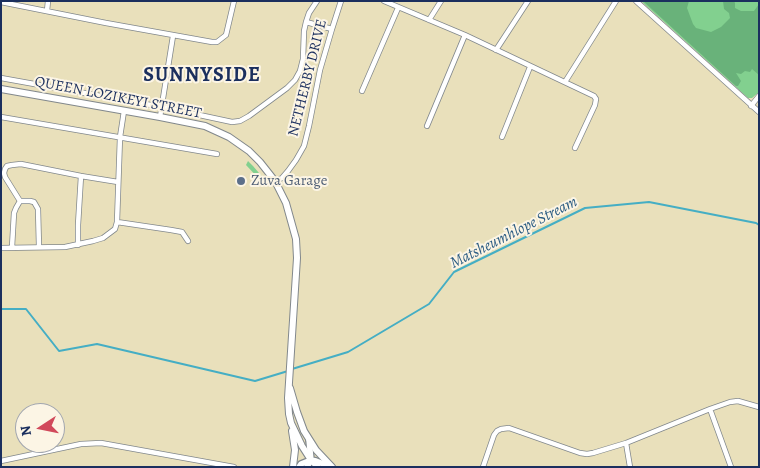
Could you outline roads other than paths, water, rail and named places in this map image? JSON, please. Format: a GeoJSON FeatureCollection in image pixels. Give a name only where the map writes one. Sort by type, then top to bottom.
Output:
{"type":"FeatureCollection","features":[{"type":"Feature","properties":{"kind":"main road","name":"QUEEN LOZIKEYI STREET"},"geometry":{"type":"LineString","coordinates":[[1,89],[205,126],[245,148],[260,162],[275,181],[286,203],[296,239],[296,275],[288,398],[291,423],[296,436],[311,460],[318,467]]}},
{"type":"Feature","properties":{"kind":"main road","name":"QUEEN LOZIKEYI STREET"},"geometry":{"type":"LineString","coordinates":[[289,382],[296,412],[309,440],[331,467]]}},
{"type":"Feature","properties":{"kind":"main road"},"geometry":{"type":"LineString","coordinates":[[291,423],[295,450],[293,467]]}},
{"type":"Feature","properties":{"kind":"street"},"geometry":{"type":"LineString","coordinates":[[47,11],[48,1]]}},
{"type":"Feature","properties":{"kind":"street"},"geometry":{"type":"LineString","coordinates":[[1,2],[212,42],[226,35],[234,1]]}},
{"type":"Feature","properties":{"kind":"street"},"geometry":{"type":"LineString","coordinates":[[1,78],[162,107],[232,122],[240,121],[288,88],[295,80],[303,59],[304,31],[308,13],[317,1]]}},
{"type":"Feature","properties":{"kind":"street","name":"NETHERBY DRIVE"},"geometry":{"type":"LineString","coordinates":[[275,181],[282,178],[288,171],[304,146],[320,70],[342,1]]}},
{"type":"Feature","properties":{"kind":"street"},"geometry":{"type":"LineString","coordinates":[[384,1],[465,35],[595,97],[595,105],[575,148]]}},
{"type":"Feature","properties":{"kind":"street"},"geometry":{"type":"LineString","coordinates":[[429,20],[441,1]]}},
{"type":"Feature","properties":{"kind":"street"},"geometry":{"type":"LineString","coordinates":[[496,50],[528,1]]}},
{"type":"Feature","properties":{"kind":"street"},"geometry":{"type":"LineString","coordinates":[[565,82],[616,1]]}},
{"type":"Feature","properties":{"kind":"street"},"geometry":{"type":"LineString","coordinates":[[636,1],[759,112]]}},
{"type":"Feature","properties":{"kind":"street"},"geometry":{"type":"LineString","coordinates":[[362,91],[398,8]]}},
{"type":"Feature","properties":{"kind":"street"},"geometry":{"type":"LineString","coordinates":[[306,22],[332,29]]}},
{"type":"Feature","properties":{"kind":"street"},"geometry":{"type":"LineString","coordinates":[[427,126],[465,35]]}},
{"type":"Feature","properties":{"kind":"street"},"geometry":{"type":"LineString","coordinates":[[160,117],[173,36]]}},
{"type":"Feature","properties":{"kind":"street"},"geometry":{"type":"LineString","coordinates":[[502,137],[530,66]]}},
{"type":"Feature","properties":{"kind":"street"},"geometry":{"type":"LineString","coordinates":[[751,106],[759,96]]}},
{"type":"Feature","properties":{"kind":"street"},"geometry":{"type":"LineString","coordinates":[[1,248],[65,248],[103,238],[115,229],[117,222],[120,137],[124,111]]}},
{"type":"Feature","properties":{"kind":"street"},"geometry":{"type":"LineString","coordinates":[[1,117],[217,154]]}},
{"type":"Feature","properties":{"kind":"street"},"geometry":{"type":"LineString","coordinates":[[20,201],[5,178],[4,169],[6,166],[21,164],[118,182]]}},
{"type":"Feature","properties":{"kind":"street"},"geometry":{"type":"LineString","coordinates":[[78,245],[81,176]]}},
{"type":"Feature","properties":{"kind":"street"},"geometry":{"type":"LineString","coordinates":[[12,247],[14,213],[20,201]]}},
{"type":"Feature","properties":{"kind":"street"},"geometry":{"type":"LineString","coordinates":[[20,201],[30,201],[37,205],[40,247]]}},
{"type":"Feature","properties":{"kind":"street"},"geometry":{"type":"LineString","coordinates":[[117,222],[182,232],[188,241]]}},
{"type":"Feature","properties":{"kind":"street"},"geometry":{"type":"LineString","coordinates":[[483,467],[494,435],[497,431],[505,428],[587,454],[626,443],[710,409],[738,401],[759,407]]}},
{"type":"Feature","properties":{"kind":"street"},"geometry":{"type":"LineString","coordinates":[[710,409],[732,467]]}},
{"type":"Feature","properties":{"kind":"street"},"geometry":{"type":"LineString","coordinates":[[307,467],[311,460],[309,440]]}},
{"type":"Feature","properties":{"kind":"street"},"geometry":{"type":"LineString","coordinates":[[1,461],[81,444],[100,443],[234,467]]}},
{"type":"Feature","properties":{"kind":"street"},"geometry":{"type":"LineString","coordinates":[[626,443],[630,467]]}},
{"type":"Feature","properties":{"kind":"street"},"geometry":{"type":"LineString","coordinates":[[299,467],[311,460],[331,467]]}},
{"type":"Feature","properties":{"kind":"waterway","name":"Matsheumhlope Stream"},"geometry":{"type":"LineString","coordinates":[[292,369],[348,352],[429,304],[454,272],[585,208],[649,202],[759,225]]}},
{"type":"Feature","properties":{"kind":"waterway","name":"Matsheumhlope Stream"},"geometry":{"type":"LineString","coordinates":[[1,309],[26,309],[59,351],[97,344],[255,381],[288,371]]}},
{"type":"Feature","properties":{"kind":"place","name":"Zuva Garage"},"geometry":{"type":"Point","coordinates":[241,181]}},
{"type":"Feature","properties":{"kind":"district","name":"SUNNYSIDE"},"geometry":{"type":"Point","coordinates":[202,76]}}]}
